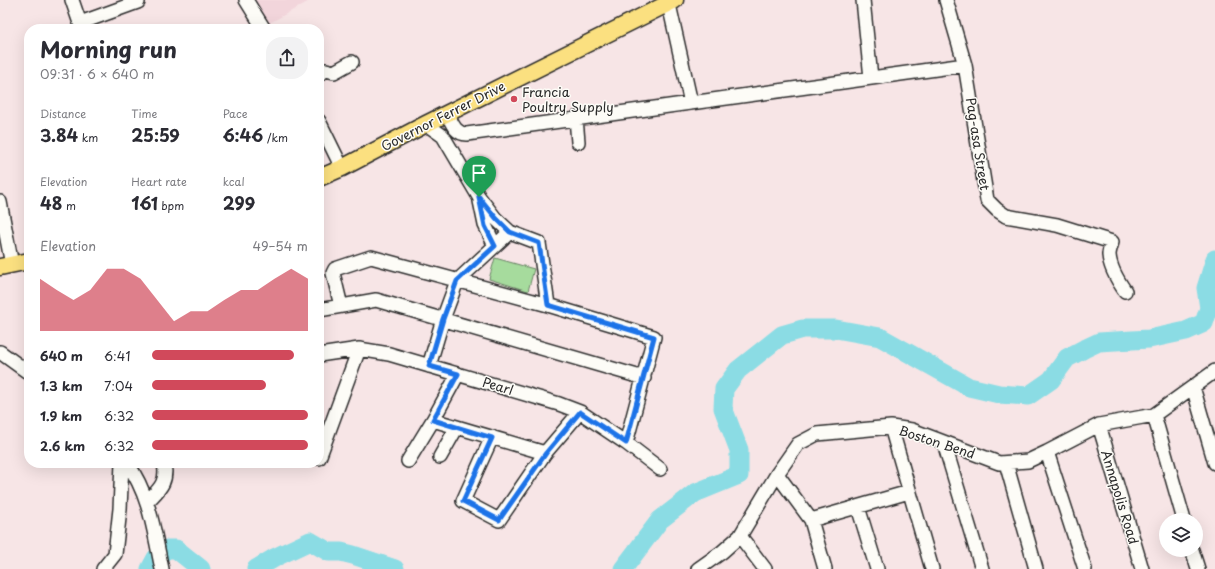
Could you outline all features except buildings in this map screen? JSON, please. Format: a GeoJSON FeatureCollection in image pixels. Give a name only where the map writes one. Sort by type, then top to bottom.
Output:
{"type":"FeatureCollection","features":[{"type":"Feature","properties":{"kind":"main road","name":"Governor Ferrer Drive"},"geometry":{"type":"LineString","coordinates":[[324,176],[670,1]]}},
{"type":"Feature","properties":{"kind":"main road"},"geometry":{"type":"LineString","coordinates":[[6,266],[24,262]]}},
{"type":"Feature","properties":{"kind":"street"},"geometry":{"type":"LineString","coordinates":[[72,0],[80,24]]}},
{"type":"Feature","properties":{"kind":"street"},"geometry":{"type":"LineString","coordinates":[[246,0],[261,24]]}},
{"type":"Feature","properties":{"kind":"street"},"geometry":{"type":"LineString","coordinates":[[863,0],[871,78]]}},
{"type":"Feature","properties":{"kind":"street","name":"Pag-asa Street"},"geometry":{"type":"LineString","coordinates":[[946,0],[965,65],[987,200],[996,210],[1006,216],[1057,225],[1112,242],[1109,254],[1110,262],[1117,278],[1126,291]]}},
{"type":"Feature","properties":{"kind":"street"},"geometry":{"type":"LineString","coordinates":[[670,1],[691,103]]}},
{"type":"Feature","properties":{"kind":"street"},"geometry":{"type":"LineString","coordinates":[[86,24],[138,2]]}},
{"type":"Feature","properties":{"kind":"street"},"geometry":{"type":"LineString","coordinates":[[324,71],[326,70],[334,72],[352,62]]}},
{"type":"Feature","properties":{"kind":"street"},"geometry":{"type":"LineString","coordinates":[[447,113],[456,130],[461,134],[467,134],[965,65]]}},
{"type":"Feature","properties":{"kind":"street"},"geometry":{"type":"LineString","coordinates":[[576,118],[578,142]]}},
{"type":"Feature","properties":{"kind":"street"},"geometry":{"type":"LineString","coordinates":[[426,124],[443,136],[479,197],[496,218],[510,232],[539,243],[548,305]]}},
{"type":"Feature","properties":{"kind":"street"},"geometry":{"type":"LineString","coordinates":[[324,131],[342,168]]}},
{"type":"Feature","properties":{"kind":"street"},"geometry":{"type":"LineString","coordinates":[[479,197],[485,226],[495,246]]}},
{"type":"Feature","properties":{"kind":"street"},"geometry":{"type":"LineString","coordinates":[[0,202],[6,266]]}},
{"type":"Feature","properties":{"kind":"street"},"geometry":{"type":"LineString","coordinates":[[429,366],[443,319],[457,281],[510,232]]}},
{"type":"Feature","properties":{"kind":"street"},"geometry":{"type":"LineString","coordinates":[[341,306],[333,272],[335,269],[371,257],[548,305],[654,337],[626,443]]}},
{"type":"Feature","properties":{"kind":"street"},"geometry":{"type":"LineString","coordinates":[[324,309],[376,300],[644,378]]}},
{"type":"Feature","properties":{"kind":"street"},"geometry":{"type":"LineString","coordinates":[[324,444],[359,349]]}},
{"type":"Feature","properties":{"kind":"street","name":"Pearl"},"geometry":{"type":"LineString","coordinates":[[324,354],[359,349],[389,354],[580,412],[626,443],[660,469]]}},
{"type":"Feature","properties":{"kind":"street"},"geometry":{"type":"LineString","coordinates":[[0,352],[24,370]]}},
{"type":"Feature","properties":{"kind":"street","name":"Boston Bend"},"geometry":{"type":"LineString","coordinates":[[698,569],[722,552],[740,536],[777,474],[798,444],[816,434],[891,427],[912,430],[999,463],[1028,461],[1048,452],[1098,424],[1154,415],[1215,371]]}},
{"type":"Feature","properties":{"kind":"street"},"geometry":{"type":"LineString","coordinates":[[408,461],[433,420],[458,374]]}},
{"type":"Feature","properties":{"kind":"street"},"geometry":{"type":"LineString","coordinates":[[1193,387],[1215,463]]}},
{"type":"Feature","properties":{"kind":"street"},"geometry":{"type":"LineString","coordinates":[[492,438],[463,501],[499,520],[546,453],[580,412]]}},
{"type":"Feature","properties":{"kind":"street"},"geometry":{"type":"LineString","coordinates":[[1154,415],[1182,513]]}},
{"type":"Feature","properties":{"kind":"street"},"geometry":{"type":"LineString","coordinates":[[433,420],[546,453]]}},
{"type":"Feature","properties":{"kind":"street","name":"Annapolis Road"},"geometry":{"type":"LineString","coordinates":[[1098,424],[1142,569]]}},
{"type":"Feature","properties":{"kind":"street"},"geometry":{"type":"LineString","coordinates":[[440,457],[457,427]]}},
{"type":"Feature","properties":{"kind":"street"},"geometry":{"type":"LineString","coordinates":[[891,427],[932,569]]}},
{"type":"Feature","properties":{"kind":"street"},"geometry":{"type":"LineString","coordinates":[[944,443],[982,569]]}},
{"type":"Feature","properties":{"kind":"street"},"geometry":{"type":"LineString","coordinates":[[1048,452],[1085,569]]}},
{"type":"Feature","properties":{"kind":"street"},"geometry":{"type":"LineString","coordinates":[[1006,463],[1036,569]]}},
{"type":"Feature","properties":{"kind":"street"},"geometry":{"type":"LineString","coordinates":[[103,569],[115,554],[120,509],[122,468]]}},
{"type":"Feature","properties":{"kind":"street"},"geometry":{"type":"LineString","coordinates":[[130,468],[140,484],[147,502],[162,569]]}},
{"type":"Feature","properties":{"kind":"street"},"geometry":{"type":"LineString","coordinates":[[147,502],[163,485],[165,468]]}},
{"type":"Feature","properties":{"kind":"street"},"geometry":{"type":"LineString","coordinates":[[777,474],[811,520],[825,569]]}},
{"type":"Feature","properties":{"kind":"street"},"geometry":{"type":"LineString","coordinates":[[811,520],[909,492]]}},
{"type":"Feature","properties":{"kind":"street"},"geometry":{"type":"LineString","coordinates":[[858,507],[876,569]]}},
{"type":"Feature","properties":{"kind":"street"},"geometry":{"type":"LineString","coordinates":[[740,536],[765,569]]}},
{"type":"Feature","properties":{"kind":"street"},"geometry":{"type":"LineString","coordinates":[[1194,557],[1198,569]]}},
{"type":"Feature","properties":{"kind":"shaded area"},"geometry":{"type":"Polygon","coordinates":[[[254,0],[311,0],[268,24],[254,0]]]}},
{"type":"Feature","properties":{"kind":"green space"},"geometry":{"type":"Polygon","coordinates":[[[495,258],[534,269],[528,291],[489,279],[495,258]]]}},
{"type":"Feature","properties":{"kind":"waterway"},"geometry":{"type":"LineString","coordinates":[[623,569],[660,520],[695,493],[739,475],[739,450],[723,408],[724,389],[738,370],[782,335],[803,329],[836,329],[880,337],[969,387],[999,394],[1028,396],[1051,380],[1067,358],[1099,342],[1149,339],[1186,331],[1204,323],[1209,308],[1206,288],[1215,259]]}},
{"type":"Feature","properties":{"kind":"waterway"},"geometry":{"type":"LineString","coordinates":[[256,569],[276,557],[310,541],[329,552],[341,552],[353,555],[395,569]]}},
{"type":"Feature","properties":{"kind":"waterway"},"geometry":{"type":"LineString","coordinates":[[150,569],[156,558],[167,549],[176,549],[201,569]]}},
{"type":"Feature","properties":{"kind":"place","name":"Francia Poultry Supply"},"geometry":{"type":"Point","coordinates":[514,99]}},
{"type":"Feature","properties":{"kind":"route"},"geometry":{"type":"LineString","coordinates":[[479,197],[510,232],[539,243],[548,305],[654,337],[626,443],[580,412],[546,453],[499,520],[463,501],[492,438],[433,420],[458,374],[429,366],[443,319],[457,281],[495,246],[485,226],[479,197]]}}]}
